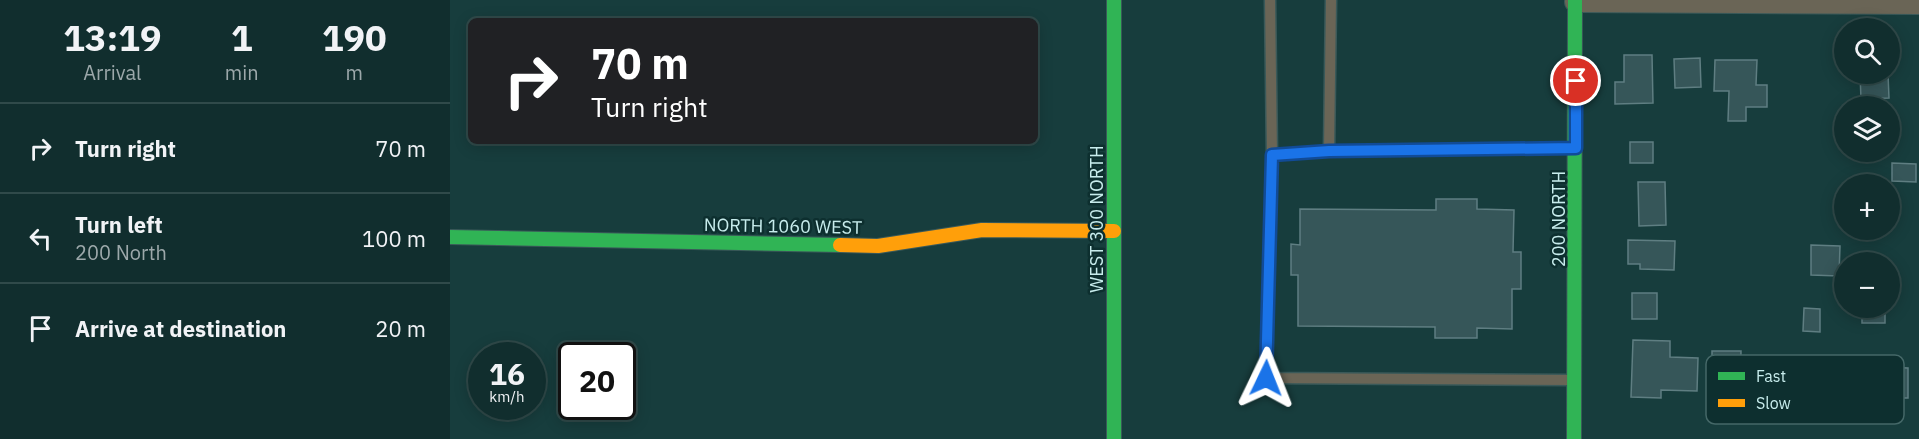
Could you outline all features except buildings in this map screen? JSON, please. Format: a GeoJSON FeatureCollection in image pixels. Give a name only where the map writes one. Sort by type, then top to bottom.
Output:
{"type":"FeatureCollection","features":[{"type":"Feature","properties":{"kind":"street","name":"WEST 300 NORTH"},"geometry":{"type":"LineString","coordinates":[[1114,0],[1114,439]]}},
{"type":"Feature","properties":{"kind":"street"},"geometry":{"type":"LineString","coordinates":[[1575,1],[1919,4]]}},
{"type":"Feature","properties":{"kind":"street","name":"200 NORTH"},"geometry":{"type":"LineString","coordinates":[[1574,439],[1575,1]]}},
{"type":"Feature","properties":{"kind":"street","name":"NORTH 1060 WEST"},"geometry":{"type":"LineString","coordinates":[[450,237],[878,246],[982,230],[1114,231]]}},
{"type":"Feature","properties":{"kind":"lane"},"geometry":{"type":"LineString","coordinates":[[1270,0],[1272,155],[1266,378],[1575,380]]}},
{"type":"Feature","properties":{"kind":"lane"},"geometry":{"type":"LineString","coordinates":[[1329,151],[1331,0]]}},
{"type":"Feature","properties":{"kind":"lane"},"geometry":{"type":"LineString","coordinates":[[1272,155],[1329,151],[1576,148]]}},
{"type":"Feature","properties":{"kind":"traffic: fast"},"geometry":{"type":"LineString","coordinates":[[1114,0],[1114,439]]}},
{"type":"Feature","properties":{"kind":"traffic: fast"},"geometry":{"type":"LineString","coordinates":[[1574,439],[1575,0]]}},
{"type":"Feature","properties":{"kind":"traffic: fast"},"geometry":{"type":"LineString","coordinates":[[450,237],[840,245]]}},
{"type":"Feature","properties":{"kind":"traffic: slow"},"geometry":{"type":"LineString","coordinates":[[840,245],[878,246],[982,230],[1114,231]]}},
{"type":"Feature","properties":{"kind":"route"},"geometry":{"type":"LineString","coordinates":[[1266,378],[1272,155],[1329,151],[1576,148],[1576,81]]}}]}
